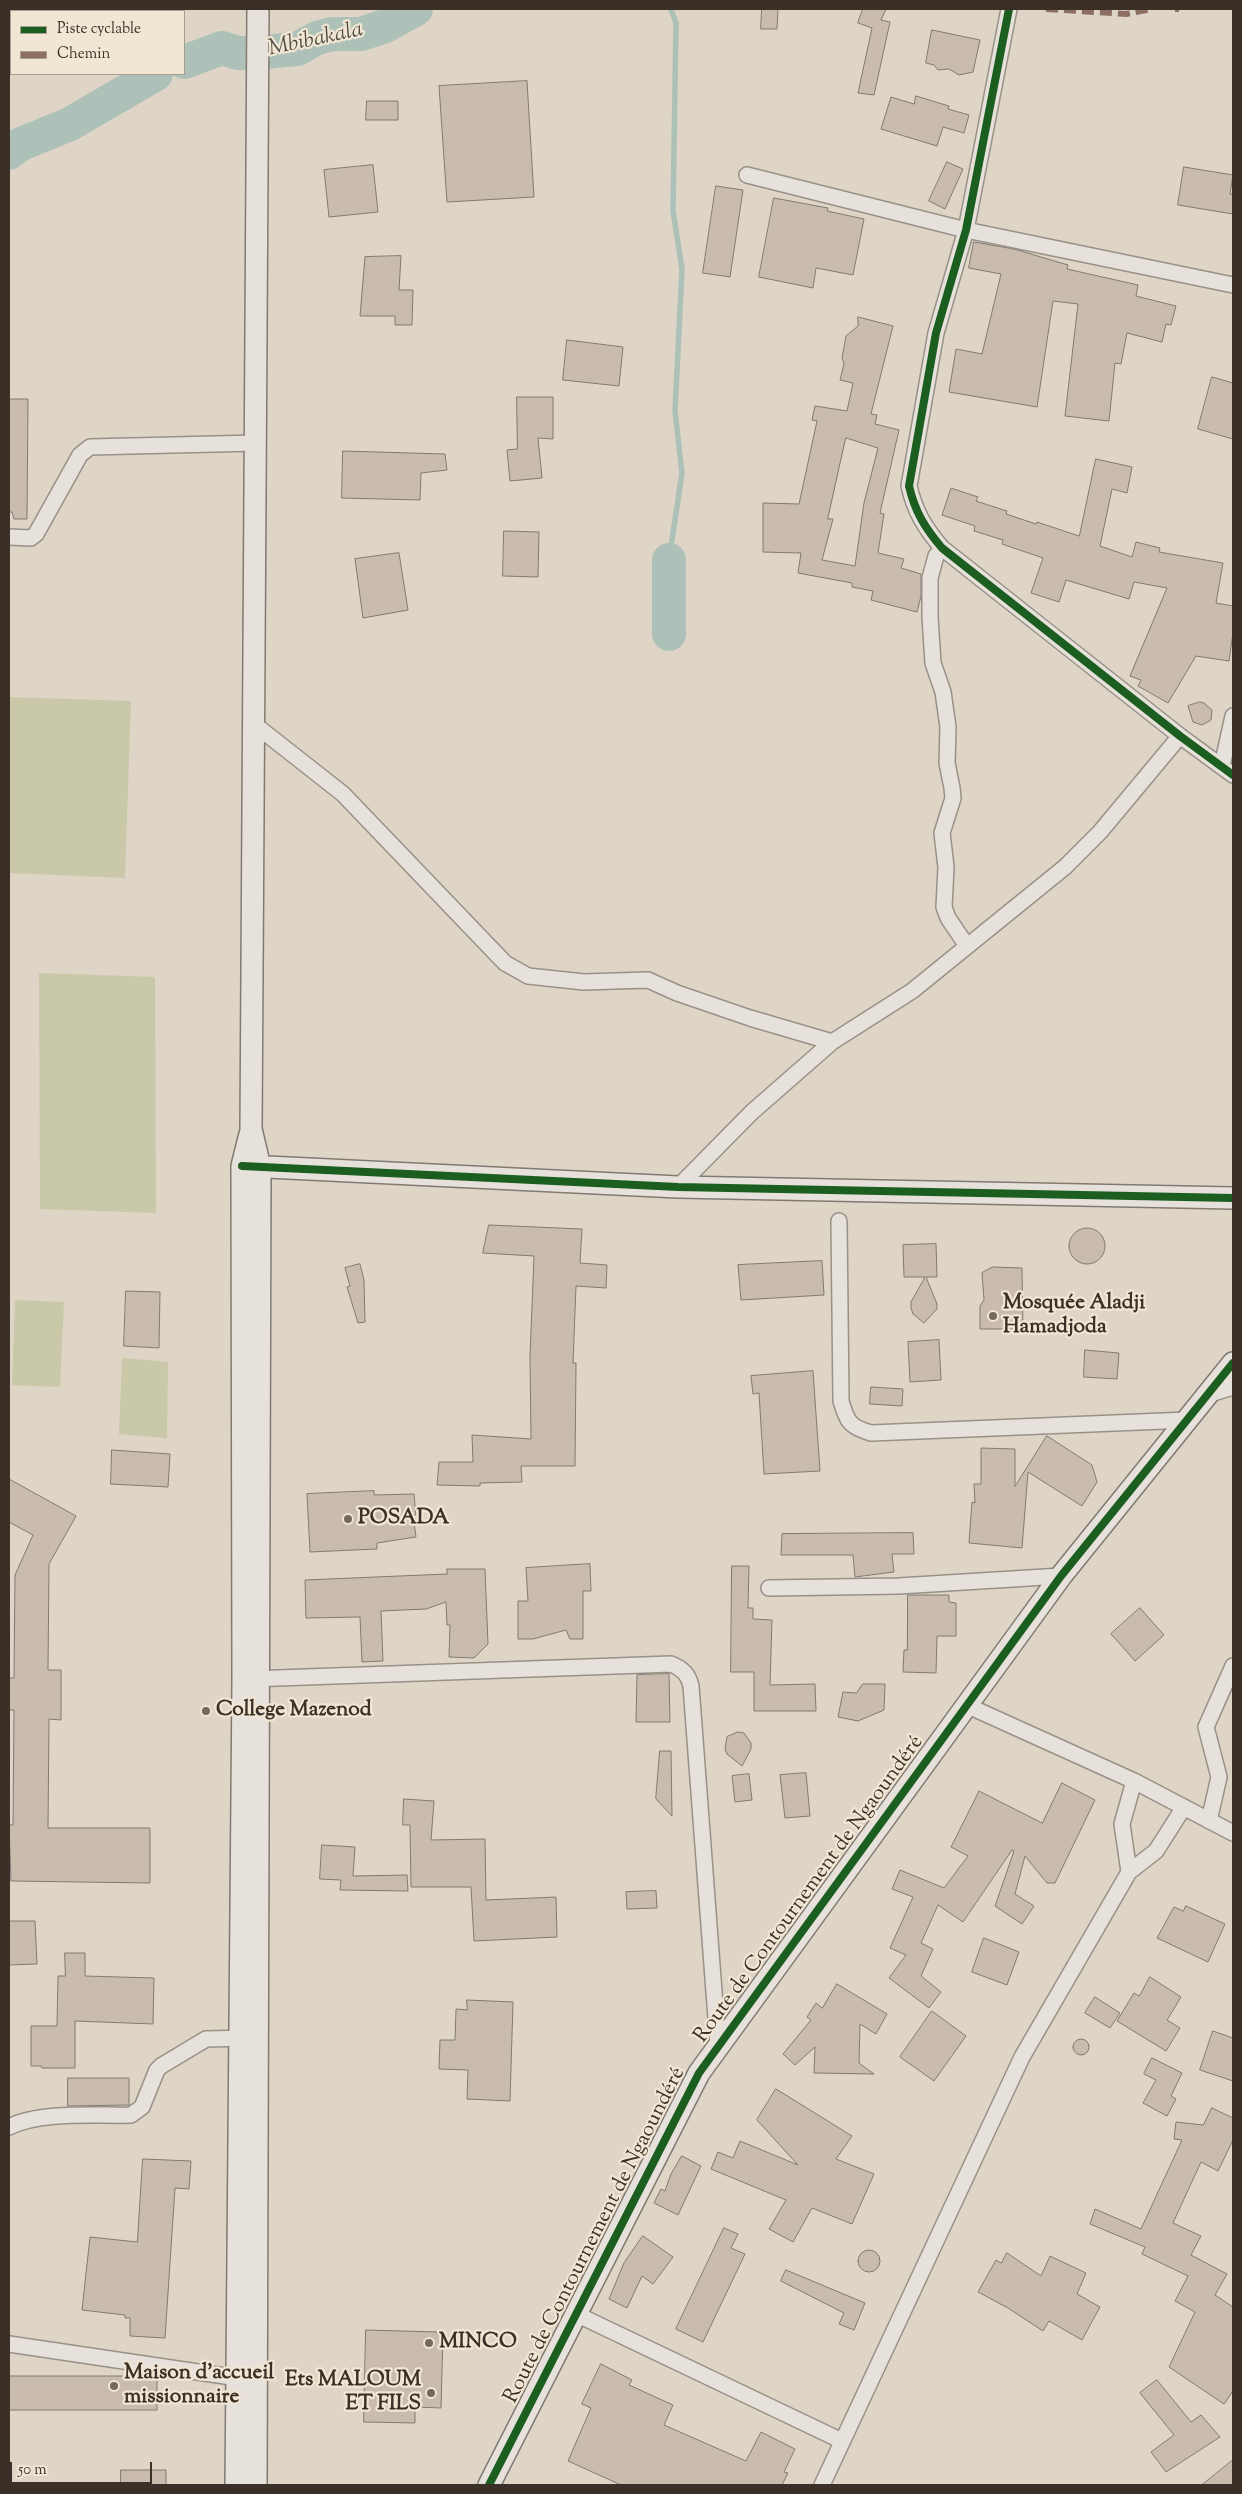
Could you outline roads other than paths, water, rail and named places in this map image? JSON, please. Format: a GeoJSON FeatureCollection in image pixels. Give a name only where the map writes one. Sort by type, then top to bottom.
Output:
{"type":"FeatureCollection","features":[{"type":"Feature","properties":{"kind":"main road"},"geometry":{"type":"LineString","coordinates":[[236,2485],[246,2379],[258,9]]}},
{"type":"Feature","properties":{"kind":"main road"},"geometry":{"type":"LineString","coordinates":[[251,1166],[678,1186],[1233,1198]]}},
{"type":"Feature","properties":{"kind":"main road","name":"Route de Contournement de Ngaoundéré"},"geometry":{"type":"LineString","coordinates":[[489,2485],[698,2073],[1061,1576],[1210,1394],[1233,1363]]}},
{"type":"Feature","properties":{"kind":"main road"},"geometry":{"type":"LineString","coordinates":[[246,2379],[256,2485]]}},
{"type":"Feature","properties":{"kind":"street"},"geometry":{"type":"LineString","coordinates":[[1010,9],[966,230],[936,333],[910,486],[914,507],[924,528],[942,548],[1180,736],[1228,771]]}},
{"type":"Feature","properties":{"kind":"street"},"geometry":{"type":"LineString","coordinates":[[747,175],[966,230],[1233,285]]}},
{"type":"Feature","properties":{"kind":"street"},"geometry":{"type":"LineString","coordinates":[[9,537],[31,538],[36,534],[80,455],[90,447],[256,443]]}},
{"type":"Feature","properties":{"kind":"street"},"geometry":{"type":"LineString","coordinates":[[942,548],[936,556],[930,578],[930,617],[933,663],[943,692],[948,727],[948,763],[953,798],[942,833],[946,867],[944,907],[948,918],[967,946]]}},
{"type":"Feature","properties":{"kind":"street"},"geometry":{"type":"LineString","coordinates":[[1228,771],[1233,716]]}},
{"type":"Feature","properties":{"kind":"street"},"geometry":{"type":"LineString","coordinates":[[254,724],[343,794],[505,963],[528,976],[584,982],[648,980],[677,993],[750,1018],[832,1042]]}},
{"type":"Feature","properties":{"kind":"street"},"geometry":{"type":"LineString","coordinates":[[678,1186],[752,1112],[832,1042],[912,991],[1085,849],[1180,736]]}},
{"type":"Feature","properties":{"kind":"street"},"geometry":{"type":"LineString","coordinates":[[839,1221],[841,1402],[846,1420],[857,1429],[871,1433],[1188,1420]]}},
{"type":"Feature","properties":{"kind":"street"},"geometry":{"type":"LineString","coordinates":[[1210,1394],[1233,1387]]}},
{"type":"Feature","properties":{"kind":"street"},"geometry":{"type":"LineString","coordinates":[[769,1588],[899,1586],[1061,1576]]}},
{"type":"Feature","properties":{"kind":"street"},"geometry":{"type":"LineString","coordinates":[[250,1679],[671,1664],[681,1668],[689,1678],[691,1686],[718,2046]]}},
{"type":"Feature","properties":{"kind":"street"},"geometry":{"type":"LineString","coordinates":[[1209,1820],[1219,1777],[1206,1727],[1233,1666]]}},
{"type":"Feature","properties":{"kind":"street"},"geometry":{"type":"LineString","coordinates":[[966,1705],[1134,1781],[1233,1833]]}},
{"type":"Feature","properties":{"kind":"street"},"geometry":{"type":"LineString","coordinates":[[1129,1872],[1122,1824],[1134,1781]]}},
{"type":"Feature","properties":{"kind":"street"},"geometry":{"type":"LineString","coordinates":[[822,2485],[1022,2057],[1129,1872],[1156,1851],[1184,1807]]}},
{"type":"Feature","properties":{"kind":"street"},"geometry":{"type":"LineString","coordinates":[[9,2127],[18,2122],[38,2118],[132,2115],[142,2107],[157,2070],[161,2066],[206,2039],[248,2038]]}},
{"type":"Feature","properties":{"kind":"street"},"geometry":{"type":"LineString","coordinates":[[576,2314],[842,2441]]}},
{"type":"Feature","properties":{"kind":"street"},"geometry":{"type":"LineString","coordinates":[[9,2344],[246,2379]]}},
{"type":"Feature","properties":{"kind":"waterway","name":"Mbibakala"},"geometry":{"type":"LineString","coordinates":[[185,62],[222,48],[238,53],[297,49],[317,38],[332,34],[361,34],[385,26],[416,9]]}},
{"type":"Feature","properties":{"kind":"waterway"},"geometry":{"type":"LineString","coordinates":[[669,560],[682,473],[675,411],[682,269],[673,211],[676,23],[671,9]]}},
{"type":"Feature","properties":{"kind":"waterway","name":"Mbibakala"},"geometry":{"type":"LineString","coordinates":[[9,153],[19,145],[70,124],[154,75]]}},
{"type":"Feature","properties":{"kind":"waterway"},"geometry":{"type":"LineString","coordinates":[[669,560],[669,634]]}},
{"type":"Feature","properties":{"kind":"place","name":"Mosquée Aladji Hamadjoda"},"geometry":{"type":"Point","coordinates":[993,1316]}},
{"type":"Feature","properties":{"kind":"place","name":"POSADA"},"geometry":{"type":"Point","coordinates":[348,1519]}},
{"type":"Feature","properties":{"kind":"place","name":"College Mazenod"},"geometry":{"type":"Point","coordinates":[206,1711]}},
{"type":"Feature","properties":{"kind":"place","name":"MINCO"},"geometry":{"type":"Point","coordinates":[429,2343]}},
{"type":"Feature","properties":{"kind":"place","name":"Maison d'accueil missionnaire"},"geometry":{"type":"Point","coordinates":[114,2386]}},
{"type":"Feature","properties":{"kind":"place","name":"Ets MALOUM ET FILS"},"geometry":{"type":"Point","coordinates":[431,2393]}}]}
